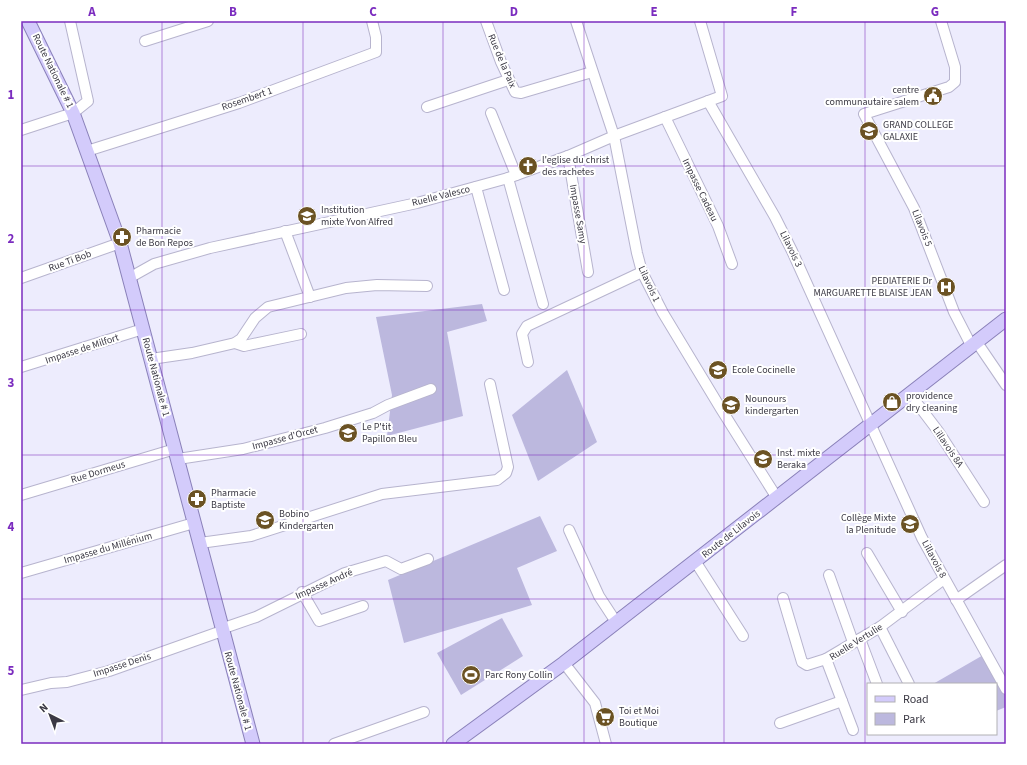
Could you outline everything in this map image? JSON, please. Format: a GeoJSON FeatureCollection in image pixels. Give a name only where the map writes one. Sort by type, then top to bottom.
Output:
{"type":"FeatureCollection","features":[{"type":"Feature","properties":{"kind":"main road","name":"Route Nationale # 1"},"geometry":{"type":"LineString","coordinates":[[28,21],[73,113],[120,243],[177,454],[221,630],[253,744]]}},
{"type":"Feature","properties":{"kind":"main road","name":"Route de Lilavois"},"geometry":{"type":"LineString","coordinates":[[453,744],[564,663],[1006,318]]}},
{"type":"Feature","properties":{"kind":"street"},"geometry":{"type":"LineString","coordinates":[[21,130],[73,113],[88,101],[70,21]]}},
{"type":"Feature","properties":{"kind":"street"},"geometry":{"type":"LineString","coordinates":[[145,41],[208,21]]}},
{"type":"Feature","properties":{"kind":"street","name":"Rosembert 1"},"geometry":{"type":"LineString","coordinates":[[87,151],[239,103],[376,52],[376,37],[372,21]]}},
{"type":"Feature","properties":{"kind":"street","name":"Rue de la Paix"},"geometry":{"type":"LineString","coordinates":[[486,21],[513,90],[521,93],[592,72]]}},
{"type":"Feature","properties":{"kind":"street","name":"Lilavois 1"},"geometry":{"type":"LineString","coordinates":[[576,21],[614,136],[642,272],[663,312],[721,409],[777,498]]}},
{"type":"Feature","properties":{"kind":"street","name":"Ruelle Valesco"},"geometry":{"type":"LineString","coordinates":[[129,278],[154,264],[210,248],[285,230],[417,203],[512,177],[568,156],[614,136],[722,96],[700,21]]}},
{"type":"Feature","properties":{"kind":"street","name":"Lilavois 5"},"geometry":{"type":"LineString","coordinates":[[941,21],[955,67],[955,82],[949,88],[864,114],[914,208],[954,312],[974,343],[1006,385]]}},
{"type":"Feature","properties":{"kind":"street"},"geometry":{"type":"LineString","coordinates":[[427,107],[508,80]]}},
{"type":"Feature","properties":{"kind":"street","name":"Lilavois 3"},"geometry":{"type":"LineString","coordinates":[[708,101],[775,218],[792,251],[870,425]]}},
{"type":"Feature","properties":{"kind":"street"},"geometry":{"type":"LineString","coordinates":[[491,113],[512,177],[543,304]]}},
{"type":"Feature","properties":{"kind":"street","name":"Impasse Cadeau"},"geometry":{"type":"LineString","coordinates":[[665,117],[718,226],[732,264]]}},
{"type":"Feature","properties":{"kind":"street","name":"Impasse Samy"},"geometry":{"type":"LineString","coordinates":[[568,156],[588,272]]}},
{"type":"Feature","properties":{"kind":"street"},"geometry":{"type":"LineString","coordinates":[[476,188],[504,290]]}},
{"type":"Feature","properties":{"kind":"street"},"geometry":{"type":"LineString","coordinates":[[285,230],[310,297]]}},
{"type":"Feature","properties":{"kind":"street","name":"Rue Ti Bob"},"geometry":{"type":"LineString","coordinates":[[21,278],[120,243]]}},
{"type":"Feature","properties":{"kind":"street"},"geometry":{"type":"LineString","coordinates":[[528,362],[522,334],[527,326],[642,272]]}},
{"type":"Feature","properties":{"kind":"street"},"geometry":{"type":"LineString","coordinates":[[151,359],[192,353],[235,343],[241,339],[255,318],[268,307],[346,288],[377,285],[427,286]]}},
{"type":"Feature","properties":{"kind":"street","name":"Impasse de Milfort"},"geometry":{"type":"LineString","coordinates":[[21,367],[143,329]]}},
{"type":"Feature","properties":{"kind":"street"},"geometry":{"type":"LineString","coordinates":[[235,343],[244,346],[301,334]]}},
{"type":"Feature","properties":{"kind":"street"},"geometry":{"type":"LineString","coordinates":[[200,543],[251,536],[382,494],[497,480],[506,473],[508,467],[490,384]]}},
{"type":"Feature","properties":{"kind":"street","name":"Impasse d'Orcet"},"geometry":{"type":"LineString","coordinates":[[177,454],[251,448],[373,413],[388,405],[431,389]]}},
{"type":"Feature","properties":{"kind":"street","name":"Lillavois 8A"},"geometry":{"type":"LineString","coordinates":[[910,394],[942,437],[984,502]]}},
{"type":"Feature","properties":{"kind":"street","name":"Lillavois 8"},"geometry":{"type":"LineString","coordinates":[[870,425],[922,538],[1006,689]]}},
{"type":"Feature","properties":{"kind":"street","name":"Rue Dormeus"},"geometry":{"type":"LineString","coordinates":[[21,495],[177,454]]}},
{"type":"Feature","properties":{"kind":"street","name":"Impasse du Millénium"},"geometry":{"type":"LineString","coordinates":[[21,573],[194,523]]}},
{"type":"Feature","properties":{"kind":"street"},"geometry":{"type":"LineString","coordinates":[[570,530],[596,590],[616,622]]}},
{"type":"Feature","properties":{"kind":"street"},"geometry":{"type":"LineString","coordinates":[[867,553],[902,612]]}},
{"type":"Feature","properties":{"kind":"street","name":"Impasse André"},"geometry":{"type":"LineString","coordinates":[[221,630],[256,617],[302,592],[344,573],[386,561],[401,569],[428,559]]}},
{"type":"Feature","properties":{"kind":"street"},"geometry":{"type":"LineString","coordinates":[[695,562],[743,636]]}},
{"type":"Feature","properties":{"kind":"street"},"geometry":{"type":"LineString","coordinates":[[956,600],[1006,565]]}},
{"type":"Feature","properties":{"kind":"street"},"geometry":{"type":"LineString","coordinates":[[829,576],[856,641],[877,683]]}},
{"type":"Feature","properties":{"kind":"street","name":"Ruelle Vertulie"},"geometry":{"type":"LineString","coordinates":[[853,730],[826,659],[880,627],[944,579]]}},
{"type":"Feature","properties":{"kind":"street"},"geometry":{"type":"LineString","coordinates":[[302,592],[320,621],[363,606]]}},
{"type":"Feature","properties":{"kind":"street"},"geometry":{"type":"LineString","coordinates":[[783,598],[802,662],[807,665],[826,659]]}},
{"type":"Feature","properties":{"kind":"street"},"geometry":{"type":"LineString","coordinates":[[880,627],[908,683]]}},
{"type":"Feature","properties":{"kind":"street","name":"Impasse Denis"},"geometry":{"type":"LineString","coordinates":[[21,690],[51,683],[67,682],[109,671],[221,630]]}},
{"type":"Feature","properties":{"kind":"street"},"geometry":{"type":"LineString","coordinates":[[564,663],[595,703],[606,744]]}},
{"type":"Feature","properties":{"kind":"street"},"geometry":{"type":"LineString","coordinates":[[780,723],[842,701]]}},
{"type":"Feature","properties":{"kind":"street"},"geometry":{"type":"LineString","coordinates":[[334,744],[424,712]]}},
{"type":"Feature","properties":{"kind":"green space"},"geometry":{"type":"Polygon","coordinates":[[[482,304],[487,321],[447,332],[463,416],[387,436],[392,395],[376,317],[482,304]]]}},
{"type":"Feature","properties":{"kind":"green space"},"geometry":{"type":"Polygon","coordinates":[[[567,370],[597,442],[538,481],[512,415],[567,370]]]}},
{"type":"Feature","properties":{"kind":"green space"},"geometry":{"type":"Polygon","coordinates":[[[540,516],[557,551],[517,568],[532,605],[404,643],[388,580],[540,516]]]}},
{"type":"Feature","properties":{"kind":"green space","name":"Parc Rony Collin"},"geometry":{"type":"Polygon","coordinates":[[[502,618],[523,656],[461,695],[437,653],[502,618]]]}},
{"type":"Feature","properties":{"kind":"green space"},"geometry":{"type":"Polygon","coordinates":[[[985,654],[1006,692],[1006,707],[997,711],[997,683],[935,683],[985,654]]]}},
{"type":"Feature","properties":{"kind":"place","name":"centre communautaire salem"},"geometry":{"type":"Point","coordinates":[933,96]}},
{"type":"Feature","properties":{"kind":"place","name":"GRAND COLLEGE GALAXIE"},"geometry":{"type":"Point","coordinates":[869,131]}},
{"type":"Feature","properties":{"kind":"place","name":"l'eglise du christ des rachetes"},"geometry":{"type":"Point","coordinates":[528,166]}},
{"type":"Feature","properties":{"kind":"place","name":"Institution mixte Yvon Alfred"},"geometry":{"type":"Point","coordinates":[307,216]}},
{"type":"Feature","properties":{"kind":"place","name":"Pharmacie de Bon Repos"},"geometry":{"type":"Point","coordinates":[122,237]}},
{"type":"Feature","properties":{"kind":"place","name":"PEDIATERIE Dr MARGUARETTE BLAISE JEAN"},"geometry":{"type":"Point","coordinates":[946,287]}},
{"type":"Feature","properties":{"kind":"place","name":"Ecole Cocinelle"},"geometry":{"type":"Point","coordinates":[718,370]}},
{"type":"Feature","properties":{"kind":"place","name":"providence dry cleaning"},"geometry":{"type":"Point","coordinates":[892,402]}},
{"type":"Feature","properties":{"kind":"place","name":"Nounours kindergarten"},"geometry":{"type":"Point","coordinates":[731,405]}},
{"type":"Feature","properties":{"kind":"place","name":"Le P'tit Papillon Bleu"},"geometry":{"type":"Point","coordinates":[348,433]}},
{"type":"Feature","properties":{"kind":"place","name":"Inst. mixte Beraka"},"geometry":{"type":"Point","coordinates":[763,459]}},
{"type":"Feature","properties":{"kind":"place","name":"Pharmacie Baptiste"},"geometry":{"type":"Point","coordinates":[197,499]}},
{"type":"Feature","properties":{"kind":"place","name":"Bobino Kindergarten"},"geometry":{"type":"Point","coordinates":[265,520]}},
{"type":"Feature","properties":{"kind":"place","name":"Collège Mixte la Plenitude"},"geometry":{"type":"Point","coordinates":[910,524]}},
{"type":"Feature","properties":{"kind":"place","name":"Parc Rony Collin"},"geometry":{"type":"Point","coordinates":[471,675]}},
{"type":"Feature","properties":{"kind":"place","name":"Toi et Moi Boutique"},"geometry":{"type":"Point","coordinates":[605,717]}}]}
